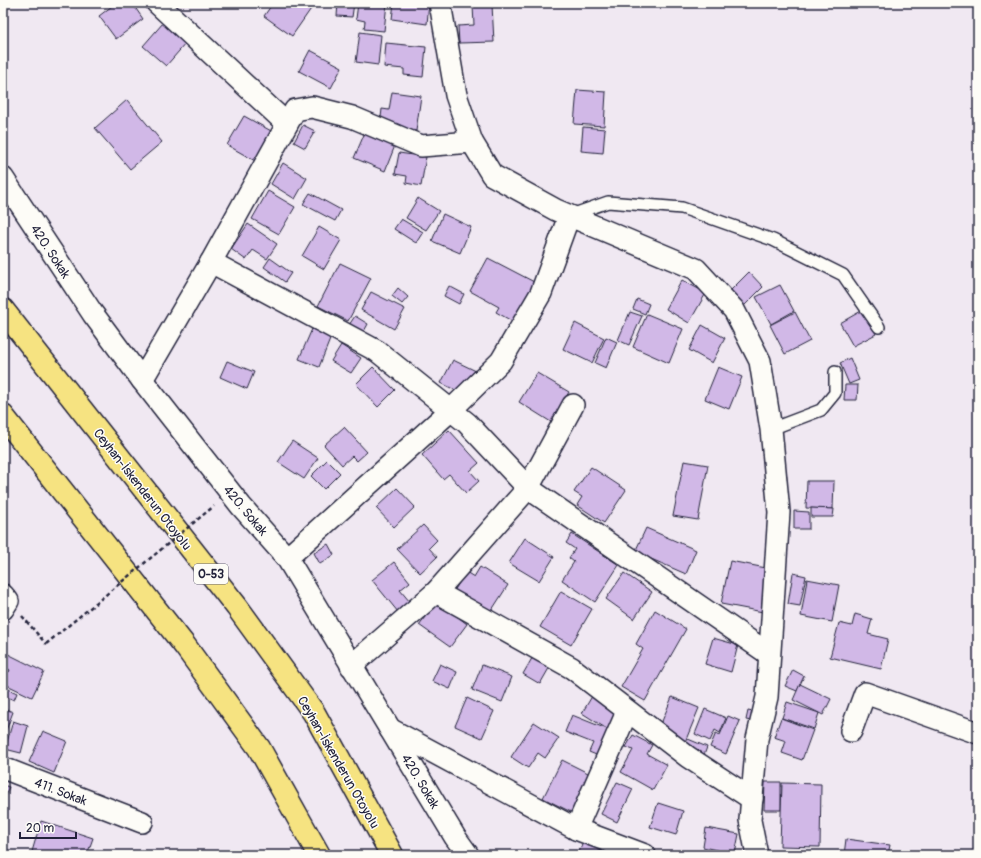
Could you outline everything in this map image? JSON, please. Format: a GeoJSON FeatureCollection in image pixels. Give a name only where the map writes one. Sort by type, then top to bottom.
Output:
{"type":"FeatureCollection","features":[{"type":"Feature","properties":{"kind":"highway","name":"Ceyhan-İskenderun Otoyolu"},"geometry":{"type":"LineString","coordinates":[[3,310],[237,607],[314,713],[392,855]]}},
{"type":"Feature","properties":{"kind":"highway"},"geometry":{"type":"LineString","coordinates":[[3,416],[185,646],[260,748],[318,855]]}},
{"type":"Feature","properties":{"kind":"street"},"geometry":{"type":"LineString","coordinates":[[157,3],[287,124]]}},
{"type":"Feature","properties":{"kind":"street"},"geometry":{"type":"LineString","coordinates":[[440,3],[456,95],[472,142],[492,175],[569,216],[696,269],[734,310],[760,361],[771,429],[779,512],[767,697],[757,739],[750,820],[757,855]]}},
{"type":"Feature","properties":{"kind":"street"},"geometry":{"type":"LineString","coordinates":[[142,380],[211,262],[295,110],[312,107],[352,117],[421,146],[472,142]]}},
{"type":"Feature","properties":{"kind":"street","name":"420. Sokak"},"geometry":{"type":"LineString","coordinates":[[3,178],[93,314],[142,380],[241,506],[287,558],[351,666],[468,855]]}},
{"type":"Feature","properties":{"kind":"street"},"geometry":{"type":"LineString","coordinates":[[287,558],[451,410],[501,361],[541,293],[569,216]]}},
{"type":"Feature","properties":{"kind":"street"},"geometry":{"type":"LineString","coordinates":[[211,262],[377,351],[467,423],[528,488],[769,654]]}},
{"type":"Feature","properties":{"kind":"street"},"geometry":{"type":"LineString","coordinates":[[351,666],[436,592],[528,488],[573,405]]}},
{"type":"Feature","properties":{"kind":"street"},"geometry":{"type":"LineString","coordinates":[[436,592],[572,668],[627,712],[688,757],[752,799]]}},
{"type":"Feature","properties":{"kind":"street"},"geometry":{"type":"LineString","coordinates":[[851,731],[864,693],[978,733]]}},
{"type":"Feature","properties":{"kind":"street"},"geometry":{"type":"LineString","coordinates":[[576,829],[627,712]]}},
{"type":"Feature","properties":{"kind":"street"},"geometry":{"type":"LineString","coordinates":[[390,728],[576,829],[645,855]]}},
{"type":"Feature","properties":{"kind":"street","name":"411. Sokak"},"geometry":{"type":"LineString","coordinates":[[3,768],[142,822]]}},
{"type":"Feature","properties":{"kind":"lane"},"geometry":{"type":"LineString","coordinates":[[569,216],[608,202],[682,208],[773,240],[843,275],[879,327]]}},
{"type":"Feature","properties":{"kind":"lane"},"geometry":{"type":"LineString","coordinates":[[771,429],[821,410],[835,393],[835,372]]}},
{"type":"Feature","properties":{"kind":"path"},"geometry":{"type":"LineString","coordinates":[[5,601],[46,644],[214,506]]}},
{"type":"Feature","properties":{"kind":"building"},"geometry":{"type":"Polygon","coordinates":[[[116,3],[132,3],[143,19],[116,39],[99,16],[116,3]]]}},
{"type":"Feature","properties":{"kind":"building"},"geometry":{"type":"Polygon","coordinates":[[[273,3],[315,3],[292,36],[264,16],[273,3]]]}},
{"type":"Feature","properties":{"kind":"building"},"geometry":{"type":"Polygon","coordinates":[[[338,3],[354,3],[352,17],[337,16],[338,3]]]}},
{"type":"Feature","properties":{"kind":"building"},"geometry":{"type":"Polygon","coordinates":[[[358,3],[387,3],[384,31],[364,29],[365,21],[356,19],[358,3]]]}},
{"type":"Feature","properties":{"kind":"building"},"geometry":{"type":"Polygon","coordinates":[[[394,3],[429,3],[427,24],[392,19],[394,3]]]}},
{"type":"Feature","properties":{"kind":"building"},"geometry":{"type":"Polygon","coordinates":[[[492,5],[494,42],[459,43],[458,26],[474,25],[473,6],[492,5]]]}},
{"type":"Feature","properties":{"kind":"building"},"geometry":{"type":"Polygon","coordinates":[[[163,23],[186,43],[166,66],[143,46],[163,23]]]}},
{"type":"Feature","properties":{"kind":"building"},"geometry":{"type":"Polygon","coordinates":[[[360,32],[381,35],[378,65],[356,62],[360,32]]]}},
{"type":"Feature","properties":{"kind":"building"},"geometry":{"type":"Polygon","coordinates":[[[386,43],[426,47],[423,77],[404,75],[404,69],[384,67],[386,43]]]}},
{"type":"Feature","properties":{"kind":"building"},"geometry":{"type":"Polygon","coordinates":[[[310,50],[342,67],[331,88],[299,71],[310,50]]]}},
{"type":"Feature","properties":{"kind":"building"},"geometry":{"type":"Polygon","coordinates":[[[577,90],[606,92],[604,126],[574,124],[577,90]]]}},
{"type":"Feature","properties":{"kind":"building"},"geometry":{"type":"Polygon","coordinates":[[[392,92],[421,96],[416,131],[380,126],[382,109],[389,110],[392,92]]]}},
{"type":"Feature","properties":{"kind":"building"},"geometry":{"type":"Polygon","coordinates":[[[127,100],[162,142],[130,169],[95,128],[127,100]]]}},
{"type":"Feature","properties":{"kind":"building"},"geometry":{"type":"Polygon","coordinates":[[[244,116],[273,132],[257,162],[227,145],[244,116]]]}},
{"type":"Feature","properties":{"kind":"building"},"geometry":{"type":"Polygon","coordinates":[[[303,125],[315,131],[305,148],[294,142],[303,125]]]}},
{"type":"Feature","properties":{"kind":"building"},"geometry":{"type":"Polygon","coordinates":[[[583,127],[605,129],[603,153],[581,151],[583,127]]]}},
{"type":"Feature","properties":{"kind":"building"},"geometry":{"type":"Polygon","coordinates":[[[366,130],[396,143],[385,171],[354,158],[366,130]]]}},
{"type":"Feature","properties":{"kind":"building"},"geometry":{"type":"Polygon","coordinates":[[[399,153],[426,157],[421,186],[406,183],[407,176],[395,174],[399,153]]]}},
{"type":"Feature","properties":{"kind":"building"},"geometry":{"type":"Polygon","coordinates":[[[283,163],[307,178],[295,199],[271,184],[283,163]]]}},
{"type":"Feature","properties":{"kind":"building"},"geometry":{"type":"Polygon","coordinates":[[[268,191],[295,207],[279,234],[252,219],[268,191]]]}},
{"type":"Feature","properties":{"kind":"building"},"geometry":{"type":"Polygon","coordinates":[[[310,193],[341,210],[335,221],[303,204],[310,193]]]}},
{"type":"Feature","properties":{"kind":"building"},"geometry":{"type":"Polygon","coordinates":[[[418,198],[439,211],[426,230],[406,218],[418,198]]]}},
{"type":"Feature","properties":{"kind":"building"},"geometry":{"type":"Polygon","coordinates":[[[443,214],[471,227],[460,253],[432,241],[443,214]]]}},
{"type":"Feature","properties":{"kind":"building"},"geometry":{"type":"Polygon","coordinates":[[[401,219],[423,232],[416,243],[394,229],[401,219]]]}},
{"type":"Feature","properties":{"kind":"building"},"geometry":{"type":"Polygon","coordinates":[[[248,224],[277,244],[267,259],[253,250],[246,260],[231,249],[248,224]]]}},
{"type":"Feature","properties":{"kind":"building"},"geometry":{"type":"Polygon","coordinates":[[[319,227],[341,240],[324,269],[302,256],[319,227]]]}},
{"type":"Feature","properties":{"kind":"building"},"geometry":{"type":"Polygon","coordinates":[[[270,258],[291,273],[285,282],[264,267],[270,258]]]}},
{"type":"Feature","properties":{"kind":"building"},"geometry":{"type":"Polygon","coordinates":[[[488,258],[538,284],[517,324],[496,312],[499,307],[470,291],[488,258]]]}},
{"type":"Feature","properties":{"kind":"building"},"geometry":{"type":"Polygon","coordinates":[[[340,263],[371,278],[348,321],[318,306],[340,263]]]}},
{"type":"Feature","properties":{"kind":"building"},"geometry":{"type":"Polygon","coordinates":[[[749,272],[763,287],[744,306],[730,291],[749,272]]]}},
{"type":"Feature","properties":{"kind":"building"},"geometry":{"type":"Polygon","coordinates":[[[682,280],[706,293],[689,323],[666,309],[682,280]]]}},
{"type":"Feature","properties":{"kind":"building"},"geometry":{"type":"Polygon","coordinates":[[[780,285],[794,311],[771,324],[756,297],[780,285]]]}},
{"type":"Feature","properties":{"kind":"building"},"geometry":{"type":"Polygon","coordinates":[[[449,286],[464,294],[459,304],[444,296],[449,286]]]}},
{"type":"Feature","properties":{"kind":"building"},"geometry":{"type":"Polygon","coordinates":[[[398,288],[408,297],[402,304],[392,296],[398,288]]]}},
{"type":"Feature","properties":{"kind":"building"},"geometry":{"type":"Polygon","coordinates":[[[371,292],[405,309],[394,329],[361,310],[371,292]]]}},
{"type":"Feature","properties":{"kind":"building"},"geometry":{"type":"Polygon","coordinates":[[[637,299],[649,304],[645,314],[633,309],[637,299]]]}},
{"type":"Feature","properties":{"kind":"building"},"geometry":{"type":"Polygon","coordinates":[[[863,310],[876,334],[853,346],[840,323],[863,310]]]}},
{"type":"Feature","properties":{"kind":"building"},"geometry":{"type":"Polygon","coordinates":[[[630,312],[642,316],[629,345],[618,340],[630,312]]]}},
{"type":"Feature","properties":{"kind":"building"},"geometry":{"type":"Polygon","coordinates":[[[795,312],[810,341],[785,354],[770,325],[795,312]]]}},
{"type":"Feature","properties":{"kind":"building"},"geometry":{"type":"Polygon","coordinates":[[[647,314],[683,329],[669,363],[633,347],[647,314]]]}},
{"type":"Feature","properties":{"kind":"building"},"geometry":{"type":"Polygon","coordinates":[[[355,316],[368,324],[363,333],[349,325],[355,316]]]}},
{"type":"Feature","properties":{"kind":"building"},"geometry":{"type":"Polygon","coordinates":[[[575,323],[604,338],[592,363],[563,349],[575,323]]]}},
{"type":"Feature","properties":{"kind":"building"},"geometry":{"type":"Polygon","coordinates":[[[702,325],[725,338],[712,363],[689,350],[702,325]]]}},
{"type":"Feature","properties":{"kind":"building"},"geometry":{"type":"Polygon","coordinates":[[[312,329],[331,337],[319,367],[299,359],[312,329]]]}},
{"type":"Feature","properties":{"kind":"building"},"geometry":{"type":"Polygon","coordinates":[[[606,337],[617,342],[606,368],[595,363],[606,337]]]}},
{"type":"Feature","properties":{"kind":"building"},"geometry":{"type":"Polygon","coordinates":[[[341,345],[361,358],[351,373],[331,361],[341,345]]]}},
{"type":"Feature","properties":{"kind":"building"},"geometry":{"type":"Polygon","coordinates":[[[850,358],[859,380],[849,384],[840,363],[850,358]]]}},
{"type":"Feature","properties":{"kind":"building"},"geometry":{"type":"Polygon","coordinates":[[[453,360],[476,371],[465,395],[441,383],[453,360]]]}},
{"type":"Feature","properties":{"kind":"building"},"geometry":{"type":"Polygon","coordinates":[[[227,361],[254,372],[247,389],[220,377],[227,361]]]}},
{"type":"Feature","properties":{"kind":"building"},"geometry":{"type":"Polygon","coordinates":[[[373,367],[395,390],[378,407],[356,384],[373,367]]]}},
{"type":"Feature","properties":{"kind":"building"},"geometry":{"type":"Polygon","coordinates":[[[718,367],[742,377],[729,409],[705,399],[718,367]]]}},
{"type":"Feature","properties":{"kind":"building"},"geometry":{"type":"Polygon","coordinates":[[[537,373],[569,392],[551,422],[519,402],[537,373]]]}},
{"type":"Feature","properties":{"kind":"building"},"geometry":{"type":"Polygon","coordinates":[[[845,385],[858,385],[857,400],[844,400],[845,385]]]}},
{"type":"Feature","properties":{"kind":"building"},"geometry":{"type":"Polygon","coordinates":[[[344,427],[367,452],[357,461],[352,456],[342,465],[324,445],[344,427]]]}},
{"type":"Feature","properties":{"kind":"building"},"geometry":{"type":"Polygon","coordinates":[[[449,430],[479,463],[470,471],[479,481],[466,493],[449,474],[443,479],[422,455],[449,430]]]}},
{"type":"Feature","properties":{"kind":"building"},"geometry":{"type":"Polygon","coordinates":[[[292,441],[318,458],[304,479],[278,462],[292,441]]]}},
{"type":"Feature","properties":{"kind":"building"},"geometry":{"type":"Polygon","coordinates":[[[327,460],[340,473],[324,489],[311,476],[327,460]]]}},
{"type":"Feature","properties":{"kind":"building"},"geometry":{"type":"Polygon","coordinates":[[[684,461],[708,465],[698,520],[673,516],[684,461]]]}},
{"type":"Feature","properties":{"kind":"building"},"geometry":{"type":"Polygon","coordinates":[[[591,467],[626,490],[604,523],[577,505],[582,497],[574,492],[591,467]]]}},
{"type":"Feature","properties":{"kind":"building"},"geometry":{"type":"Polygon","coordinates":[[[807,481],[834,481],[833,509],[806,508],[807,481]]]}},
{"type":"Feature","properties":{"kind":"building"},"geometry":{"type":"Polygon","coordinates":[[[397,488],[415,507],[394,527],[376,508],[397,488]]]}},
{"type":"Feature","properties":{"kind":"building"},"geometry":{"type":"Polygon","coordinates":[[[811,508],[834,509],[833,517],[811,517],[811,508]]]}},
{"type":"Feature","properties":{"kind":"building"},"geometry":{"type":"Polygon","coordinates":[[[794,511],[809,512],[809,529],[794,529],[794,511]]]}},
{"type":"Feature","properties":{"kind":"building"},"geometry":{"type":"Polygon","coordinates":[[[423,525],[437,540],[429,548],[437,557],[420,573],[397,549],[423,525]]]}},
{"type":"Feature","properties":{"kind":"building"},"geometry":{"type":"Polygon","coordinates":[[[646,528],[696,550],[686,574],[635,552],[646,528]]]}},
{"type":"Feature","properties":{"kind":"building"},"geometry":{"type":"Polygon","coordinates":[[[572,534],[619,565],[595,602],[562,580],[574,562],[569,558],[575,549],[566,543],[572,534]]]}},
{"type":"Feature","properties":{"kind":"building"},"geometry":{"type":"Polygon","coordinates":[[[525,538],[554,557],[539,581],[509,563],[525,538]]]}},
{"type":"Feature","properties":{"kind":"building"},"geometry":{"type":"Polygon","coordinates":[[[328,544],[334,555],[320,564],[314,553],[328,544]]]}},
{"type":"Feature","properties":{"kind":"building"},"geometry":{"type":"Polygon","coordinates":[[[730,561],[771,569],[763,612],[721,604],[730,561]]]}},
{"type":"Feature","properties":{"kind":"building"},"geometry":{"type":"Polygon","coordinates":[[[394,562],[410,582],[400,590],[410,602],[398,612],[372,580],[394,562]]]}},
{"type":"Feature","properties":{"kind":"building"},"geometry":{"type":"Polygon","coordinates":[[[480,567],[508,585],[490,613],[454,591],[466,572],[474,577],[480,567]]]}},
{"type":"Feature","properties":{"kind":"building"},"geometry":{"type":"Polygon","coordinates":[[[624,573],[652,592],[634,619],[606,599],[624,573]]]}},
{"type":"Feature","properties":{"kind":"building"},"geometry":{"type":"Polygon","coordinates":[[[793,573],[806,576],[800,606],[788,604],[793,573]]]}},
{"type":"Feature","properties":{"kind":"building"},"geometry":{"type":"Polygon","coordinates":[[[807,579],[839,585],[832,622],[801,616],[807,579]]]}},
{"type":"Feature","properties":{"kind":"building"},"geometry":{"type":"Polygon","coordinates":[[[561,591],[592,609],[571,645],[540,627],[561,591]]]}},
{"type":"Feature","properties":{"kind":"building"},"geometry":{"type":"Polygon","coordinates":[[[437,601],[467,624],[450,647],[419,625],[437,601]]]}},
{"type":"Feature","properties":{"kind":"building"},"geometry":{"type":"Polygon","coordinates":[[[655,610],[686,629],[645,701],[621,687],[643,649],[636,644],[655,610]]]}},
{"type":"Feature","properties":{"kind":"building"},"geometry":{"type":"Polygon","coordinates":[[[855,614],[872,619],[868,634],[888,639],[881,669],[830,657],[839,623],[852,626],[855,614]]]}},
{"type":"Feature","properties":{"kind":"building"},"geometry":{"type":"Polygon","coordinates":[[[713,638],[738,645],[731,672],[705,664],[713,638]]]}},
{"type":"Feature","properties":{"kind":"building"},"geometry":{"type":"Polygon","coordinates":[[[535,653],[552,663],[540,684],[523,674],[535,653]]]}},
{"type":"Feature","properties":{"kind":"building"},"geometry":{"type":"Polygon","coordinates":[[[8,654],[44,672],[32,697],[7,685],[6,688],[17,693],[14,700],[3,695],[3,673],[5,669],[9,672],[10,670],[3,666],[8,654]]]}},
{"type":"Feature","properties":{"kind":"building"},"geometry":{"type":"Polygon","coordinates":[[[440,664],[457,672],[450,689],[432,681],[440,664]]]}},
{"type":"Feature","properties":{"kind":"building"},"geometry":{"type":"Polygon","coordinates":[[[482,665],[512,677],[502,702],[472,690],[482,665]]]}},
{"type":"Feature","properties":{"kind":"building"},"geometry":{"type":"Polygon","coordinates":[[[793,670],[804,676],[797,691],[785,686],[793,670]]]}},
{"type":"Feature","properties":{"kind":"building"},"geometry":{"type":"Polygon","coordinates":[[[800,684],[831,699],[823,715],[793,700],[800,684]]]}},
{"type":"Feature","properties":{"kind":"building"},"geometry":{"type":"Polygon","coordinates":[[[594,693],[619,709],[607,729],[582,713],[594,693]]]}},
{"type":"Feature","properties":{"kind":"building"},"geometry":{"type":"Polygon","coordinates":[[[672,697],[699,708],[685,742],[658,731],[672,697]]]}},
{"type":"Feature","properties":{"kind":"building"},"geometry":{"type":"Polygon","coordinates":[[[467,698],[494,711],[482,738],[455,726],[467,698]]]}},
{"type":"Feature","properties":{"kind":"building"},"geometry":{"type":"Polygon","coordinates":[[[787,702],[819,713],[814,729],[782,718],[787,702]]]}},
{"type":"Feature","properties":{"kind":"building"},"geometry":{"type":"Polygon","coordinates":[[[3,708],[13,712],[5,733],[3,732],[3,708]]]}},
{"type":"Feature","properties":{"kind":"building"},"geometry":{"type":"Polygon","coordinates":[[[705,709],[726,718],[720,733],[715,730],[710,741],[695,734],[705,709]]]}},
{"type":"Feature","properties":{"kind":"building"},"geometry":{"type":"Polygon","coordinates":[[[748,711],[758,713],[756,722],[746,720],[748,711]]]}},
{"type":"Feature","properties":{"kind":"building"},"geometry":{"type":"Polygon","coordinates":[[[572,715],[612,731],[601,757],[589,752],[593,743],[565,732],[572,715]]]}},
{"type":"Feature","properties":{"kind":"building"},"geometry":{"type":"Polygon","coordinates":[[[728,716],[740,721],[726,754],[710,747],[716,733],[720,735],[728,716]]]}},
{"type":"Feature","properties":{"kind":"building"},"geometry":{"type":"Polygon","coordinates":[[[781,718],[813,730],[802,760],[782,753],[786,741],[774,737],[781,718]]]}},
{"type":"Feature","properties":{"kind":"building"},"geometry":{"type":"Polygon","coordinates":[[[13,721],[28,726],[21,753],[5,749],[13,721]]]}},
{"type":"Feature","properties":{"kind":"building"},"geometry":{"type":"Polygon","coordinates":[[[534,722],[559,738],[545,758],[538,753],[528,768],[511,757],[534,722]]]}},
{"type":"Feature","properties":{"kind":"building"},"geometry":{"type":"Polygon","coordinates":[[[43,731],[67,741],[54,773],[29,762],[43,731]]]}},
{"type":"Feature","properties":{"kind":"building"},"geometry":{"type":"Polygon","coordinates":[[[633,735],[652,745],[647,754],[667,765],[653,790],[621,772],[633,750],[626,747],[633,735]]]}},
{"type":"Feature","properties":{"kind":"building"},"geometry":{"type":"Polygon","coordinates":[[[688,739],[707,747],[703,758],[684,749],[688,739]]]}},
{"type":"Feature","properties":{"kind":"building"},"geometry":{"type":"Polygon","coordinates":[[[562,760],[594,776],[575,814],[543,798],[562,760]]]}},
{"type":"Feature","properties":{"kind":"building"},"geometry":{"type":"Polygon","coordinates":[[[617,782],[633,789],[617,822],[601,814],[617,782]]]}},
{"type":"Feature","properties":{"kind":"building"},"geometry":{"type":"Polygon","coordinates":[[[765,782],[781,782],[781,810],[764,810],[765,782]]]}},
{"type":"Feature","properties":{"kind":"building"},"geometry":{"type":"Polygon","coordinates":[[[782,783],[821,784],[820,847],[780,846],[782,783]]]}},
{"type":"Feature","properties":{"kind":"building"},"geometry":{"type":"Polygon","coordinates":[[[3,785],[9,787],[3,802],[3,785]]]}},
{"type":"Feature","properties":{"kind":"building"},"geometry":{"type":"Polygon","coordinates":[[[658,803],[683,811],[676,835],[650,827],[658,803]]]}},
{"type":"Feature","properties":{"kind":"building"},"geometry":{"type":"Polygon","coordinates":[[[41,821],[93,838],[87,855],[31,855],[41,821]]]}},
{"type":"Feature","properties":{"kind":"building"},"geometry":{"type":"Polygon","coordinates":[[[706,828],[739,834],[735,854],[703,847],[706,828]]]}},
{"type":"Feature","properties":{"kind":"building"},"geometry":{"type":"Polygon","coordinates":[[[846,839],[890,845],[888,855],[844,855],[846,839]]]}},
{"type":"Feature","properties":{"kind":"building"},"geometry":{"type":"Polygon","coordinates":[[[583,842],[606,852],[604,855],[578,855],[583,842]]]}}]}
